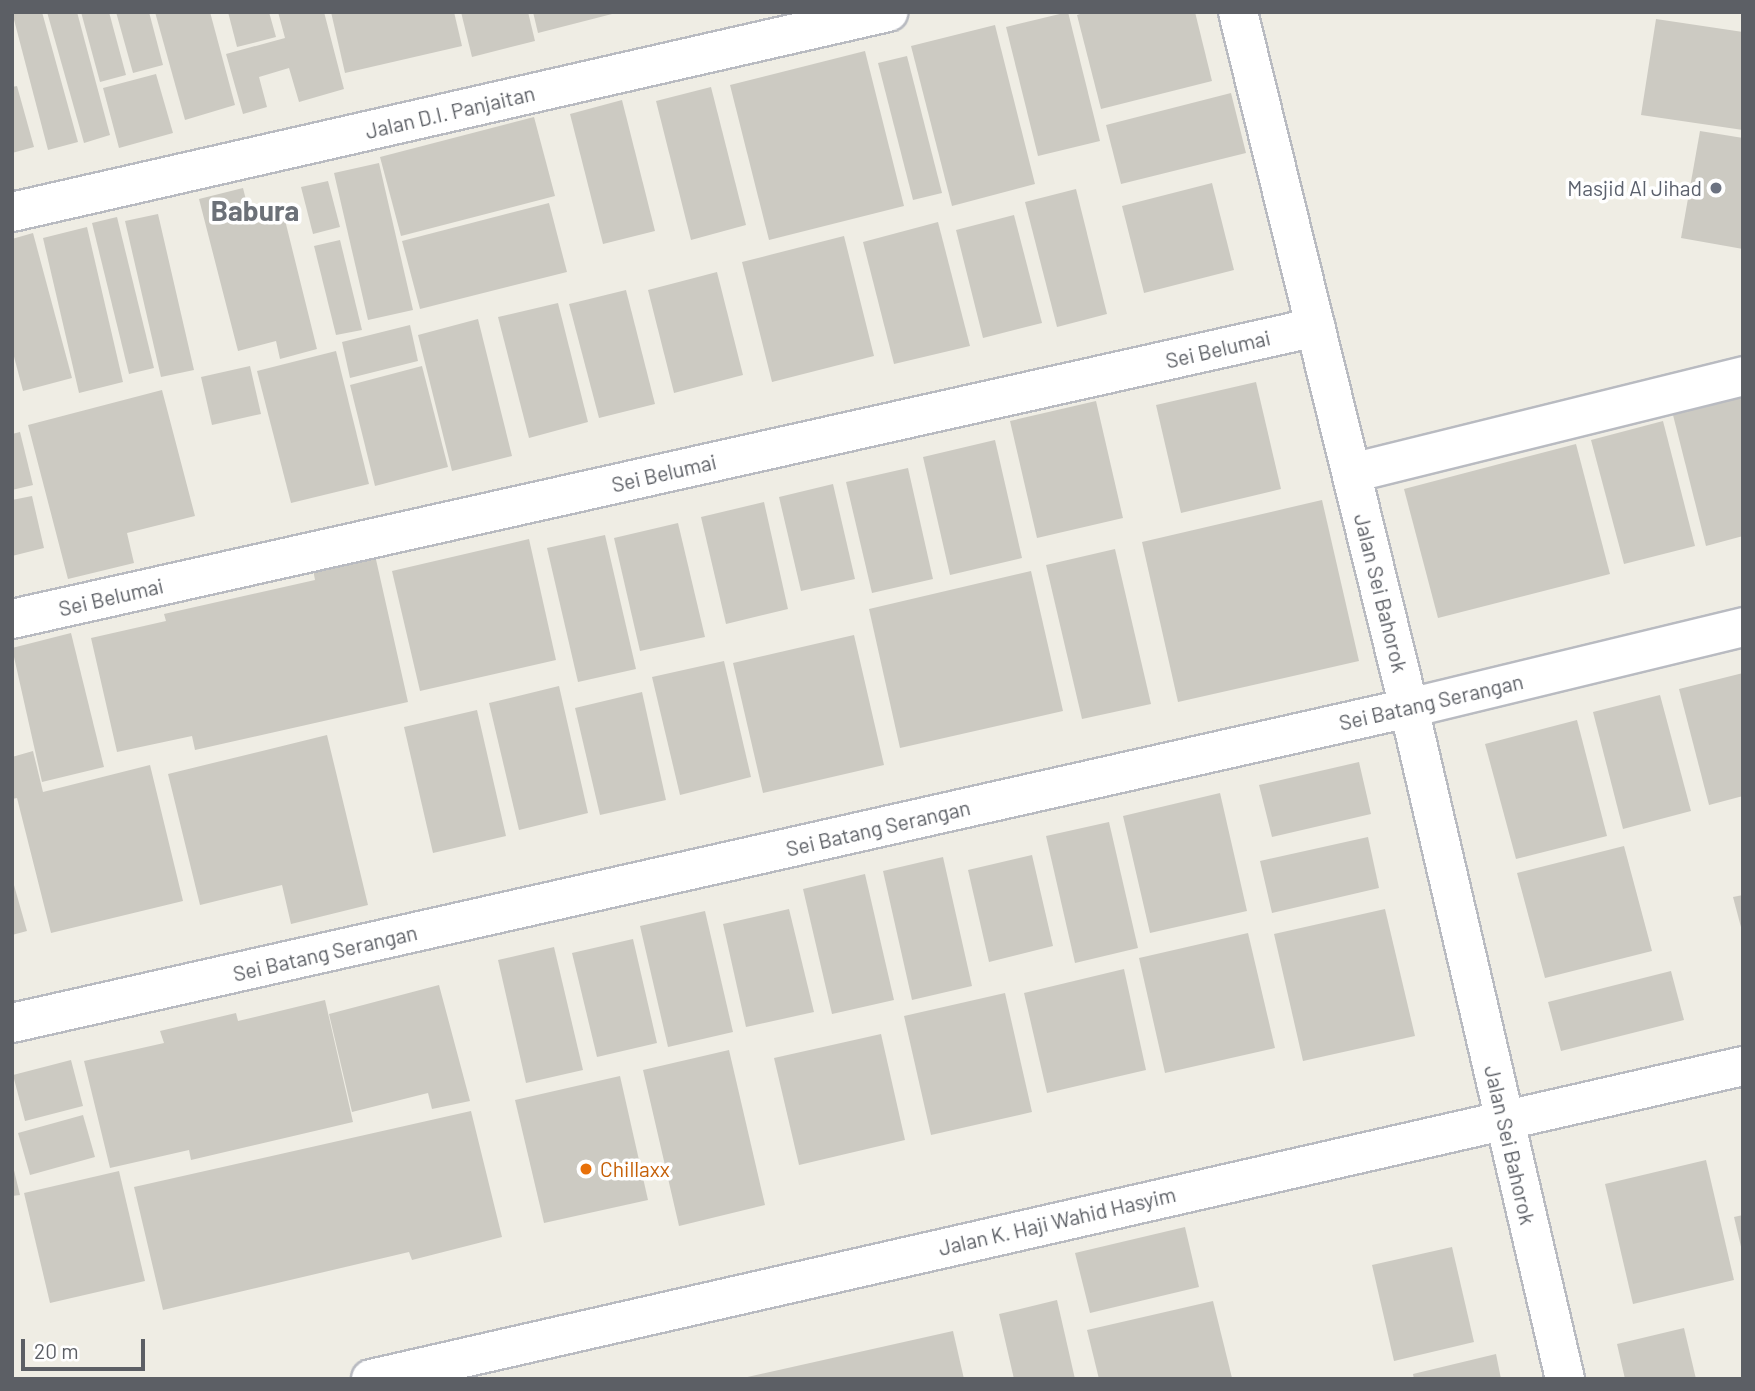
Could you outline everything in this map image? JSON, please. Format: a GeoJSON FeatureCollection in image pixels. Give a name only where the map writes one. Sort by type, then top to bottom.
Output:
{"type":"FeatureCollection","features":[{"type":"Feature","properties":{"kind":"street","name":"Jalan D.I. Panjaitan"},"geometry":{"type":"LineString","coordinates":[[12,212],[888,12]]}},
{"type":"Feature","properties":{"kind":"street","name":"Jalan Sei Bahorok"},"geometry":{"type":"LineString","coordinates":[[1238,12],[1409,708],[1565,1379]]}},
{"type":"Feature","properties":{"kind":"street","name":"Sei Belumai"},"geometry":{"type":"LineString","coordinates":[[12,619],[1316,327]]}},
{"type":"Feature","properties":{"kind":"street"},"geometry":{"type":"LineString","coordinates":[[1352,472],[1743,376]]}},
{"type":"Feature","properties":{"kind":"street","name":"Sei Batang Serangan"},"geometry":{"type":"LineString","coordinates":[[12,1023],[1409,708],[1743,627]]}},
{"type":"Feature","properties":{"kind":"street","name":"Jalan K. Haji Wahid Hasyim"},"geometry":{"type":"LineString","coordinates":[[371,1379],[1504,1117],[1743,1066]]}},
{"type":"Feature","properties":{"kind":"building"},"geometry":{"type":"Polygon","coordinates":[[[12,12],[42,12],[78,142],[48,150],[12,12]]]}},
{"type":"Feature","properties":{"kind":"building"},"geometry":{"type":"Polygon","coordinates":[[[47,12],[77,12],[110,135],[84,143],[47,12]]]}},
{"type":"Feature","properties":{"kind":"building"},"geometry":{"type":"Polygon","coordinates":[[[81,12],[109,12],[126,75],[100,82],[81,12]]]}},
{"type":"Feature","properties":{"kind":"building"},"geometry":{"type":"Polygon","coordinates":[[[116,12],[149,12],[163,65],[133,73],[116,12]]]}},
{"type":"Feature","properties":{"kind":"building"},"geometry":{"type":"Polygon","coordinates":[[[155,12],[210,12],[235,105],[185,120],[155,12]]]}},
{"type":"Feature","properties":{"kind":"building"},"geometry":{"type":"Polygon","coordinates":[[[228,12],[269,12],[276,37],[237,47],[228,12]]]}},
{"type":"Feature","properties":{"kind":"building"},"geometry":{"type":"Polygon","coordinates":[[[278,12],[324,12],[344,89],[299,102],[289,68],[259,77],[267,107],[243,114],[226,54],[285,38],[278,12]]]}},
{"type":"Feature","properties":{"kind":"building"},"geometry":{"type":"Polygon","coordinates":[[[331,12],[454,12],[462,46],[345,73],[331,12]]]}},
{"type":"Feature","properties":{"kind":"building"},"geometry":{"type":"Polygon","coordinates":[[[461,12],[528,12],[535,41],[472,57],[461,12]]]}},
{"type":"Feature","properties":{"kind":"building"},"geometry":{"type":"Polygon","coordinates":[[[533,12],[616,12],[616,13],[538,33],[533,12]]]}},
{"type":"Feature","properties":{"kind":"building"},"geometry":{"type":"Polygon","coordinates":[[[1068,12],[1100,141],[1038,156],[1006,27],[1068,12]]]}},
{"type":"Feature","properties":{"kind":"building"},"geometry":{"type":"Polygon","coordinates":[[[1086,12],[1195,12],[1212,81],[1101,109],[1077,15],[1086,12]]]}},
{"type":"Feature","properties":{"kind":"building"},"geometry":{"type":"Polygon","coordinates":[[[1656,19],[1743,32],[1743,130],[1641,115],[1656,19]]]}},
{"type":"Feature","properties":{"kind":"building"},"geometry":{"type":"Polygon","coordinates":[[[995,25],[1035,184],[952,206],[911,46],[995,25]]]}},
{"type":"Feature","properties":{"kind":"building"},"geometry":{"type":"Polygon","coordinates":[[[865,51],[904,206],[769,240],[730,85],[865,51]]]}},
{"type":"Feature","properties":{"kind":"building"},"geometry":{"type":"Polygon","coordinates":[[[907,56],[942,193],[913,200],[878,63],[907,56]]]}},
{"type":"Feature","properties":{"kind":"building"},"geometry":{"type":"Polygon","coordinates":[[[156,74],[173,133],[119,148],[103,88],[156,74]]]}},
{"type":"Feature","properties":{"kind":"building"},"geometry":{"type":"Polygon","coordinates":[[[17,86],[34,147],[12,153],[12,87],[17,86]]]}},
{"type":"Feature","properties":{"kind":"building"},"geometry":{"type":"Polygon","coordinates":[[[711,87],[746,225],[691,240],[656,101],[711,87]]]}},
{"type":"Feature","properties":{"kind":"building"},"geometry":{"type":"Polygon","coordinates":[[[1231,93],[1246,153],[1121,184],[1106,125],[1231,93]]]}},
{"type":"Feature","properties":{"kind":"building"},"geometry":{"type":"Polygon","coordinates":[[[622,100],[655,231],[603,244],[570,114],[622,100]]]}},
{"type":"Feature","properties":{"kind":"building"},"geometry":{"type":"Polygon","coordinates":[[[534,117],[555,196],[401,236],[380,157],[534,117]]]}},
{"type":"Feature","properties":{"kind":"building","name":"Masjid Al Jihad"},"geometry":{"type":"Polygon","coordinates":[[[1700,131],[1743,138],[1743,249],[1681,238],[1700,131]]]}},
{"type":"Feature","properties":{"kind":"building"},"geometry":{"type":"Polygon","coordinates":[[[379,163],[413,310],[368,320],[334,173],[379,163]]]}},
{"type":"Feature","properties":{"kind":"building"},"geometry":{"type":"Polygon","coordinates":[[[328,181],[340,227],[313,234],[301,187],[328,181]]]}},
{"type":"Feature","properties":{"kind":"building"},"geometry":{"type":"Polygon","coordinates":[[[1212,183],[1234,270],[1144,293],[1122,206],[1212,183]]]}},
{"type":"Feature","properties":{"kind":"building"},"geometry":{"type":"Polygon","coordinates":[[[243,188],[252,224],[284,216],[317,349],[280,359],[276,341],[238,351],[199,199],[243,188]]]}},
{"type":"Feature","properties":{"kind":"building"},"geometry":{"type":"Polygon","coordinates":[[[1076,189],[1107,314],[1057,327],[1025,202],[1076,189]]]}},
{"type":"Feature","properties":{"kind":"building"},"geometry":{"type":"Polygon","coordinates":[[[549,203],[567,272],[420,309],[402,241],[549,203]]]}},
{"type":"Feature","properties":{"kind":"building"},"geometry":{"type":"Polygon","coordinates":[[[158,214],[194,370],[161,377],[125,221],[158,214]]]}},
{"type":"Feature","properties":{"kind":"building"},"geometry":{"type":"Polygon","coordinates":[[[1014,215],[1042,323],[983,338],[956,230],[1014,215]]]}},
{"type":"Feature","properties":{"kind":"building"},"geometry":{"type":"Polygon","coordinates":[[[117,217],[154,368],[129,374],[92,223],[117,217]]]}},
{"type":"Feature","properties":{"kind":"building"},"geometry":{"type":"Polygon","coordinates":[[[938,222],[970,346],[894,364],[863,242],[938,222]]]}},
{"type":"Feature","properties":{"kind":"building"},"geometry":{"type":"Polygon","coordinates":[[[87,227],[123,382],[79,393],[43,238],[87,227]]]}},
{"type":"Feature","properties":{"kind":"building"},"geometry":{"type":"Polygon","coordinates":[[[33,233],[72,378],[23,391],[12,349],[12,239],[33,233]]]}},
{"type":"Feature","properties":{"kind":"building"},"geometry":{"type":"Polygon","coordinates":[[[844,236],[874,356],[772,382],[742,262],[844,236]]]}},
{"type":"Feature","properties":{"kind":"building"},"geometry":{"type":"Polygon","coordinates":[[[340,240],[362,330],[336,335],[314,246],[340,240]]]}},
{"type":"Feature","properties":{"kind":"building"},"geometry":{"type":"Polygon","coordinates":[[[717,272],[743,375],[674,393],[648,290],[717,272]]]}},
{"type":"Feature","properties":{"kind":"building"},"geometry":{"type":"Polygon","coordinates":[[[626,290],[655,404],[599,418],[569,304],[626,290]]]}},
{"type":"Feature","properties":{"kind":"building"},"geometry":{"type":"Polygon","coordinates":[[[558,303],[588,422],[529,438],[498,317],[558,303]]]}},
{"type":"Feature","properties":{"kind":"building"},"geometry":{"type":"Polygon","coordinates":[[[478,319],[512,456],[452,471],[418,335],[478,319]]]}},
{"type":"Feature","properties":{"kind":"building"},"geometry":{"type":"Polygon","coordinates":[[[410,325],[418,361],[350,378],[342,342],[410,325]]]}},
{"type":"Feature","properties":{"kind":"building"},"geometry":{"type":"Polygon","coordinates":[[[336,351],[369,484],[291,503],[257,371],[336,351]]]}},
{"type":"Feature","properties":{"kind":"building"},"geometry":{"type":"Polygon","coordinates":[[[250,366],[261,414],[212,425],[201,377],[250,366]]]}},
{"type":"Feature","properties":{"kind":"building"},"geometry":{"type":"Polygon","coordinates":[[[422,366],[448,467],[375,486],[350,385],[422,366]]]}},
{"type":"Feature","properties":{"kind":"building"},"geometry":{"type":"Polygon","coordinates":[[[1256,382],[1281,489],[1181,513],[1156,405],[1256,382]]]}},
{"type":"Feature","properties":{"kind":"building"},"geometry":{"type":"Polygon","coordinates":[[[1743,388],[1743,536],[1706,546],[1671,407],[1743,388]]]}},
{"type":"Feature","properties":{"kind":"building"},"geometry":{"type":"Polygon","coordinates":[[[162,390],[195,516],[127,533],[134,563],[68,579],[28,425],[162,390]]]}},
{"type":"Feature","properties":{"kind":"building"},"geometry":{"type":"Polygon","coordinates":[[[1096,401],[1123,518],[1037,538],[1010,421],[1096,401]]]}},
{"type":"Feature","properties":{"kind":"building"},"geometry":{"type":"Polygon","coordinates":[[[1663,421],[1695,546],[1624,564],[1591,440],[1663,421]]]}},
{"type":"Feature","properties":{"kind":"building"},"geometry":{"type":"Polygon","coordinates":[[[20,432],[33,485],[12,490],[12,434],[20,432]]]}},
{"type":"Feature","properties":{"kind":"building"},"geometry":{"type":"Polygon","coordinates":[[[995,440],[1022,558],[950,575],[923,457],[995,440]]]}},
{"type":"Feature","properties":{"kind":"building"},"geometry":{"type":"Polygon","coordinates":[[[1576,444],[1610,574],[1438,618],[1404,489],[1576,444]]]}},
{"type":"Feature","properties":{"kind":"building"},"geometry":{"type":"Polygon","coordinates":[[[908,468],[933,579],[872,593],[846,482],[908,468]]]}},
{"type":"Feature","properties":{"kind":"building"},"geometry":{"type":"Polygon","coordinates":[[[833,484],[855,579],[801,591],[779,497],[833,484]]]}},
{"type":"Feature","properties":{"kind":"building"},"geometry":{"type":"Polygon","coordinates":[[[32,496],[44,548],[12,556],[12,500],[32,496]]]}},
{"type":"Feature","properties":{"kind":"building"},"geometry":{"type":"Polygon","coordinates":[[[1322,500],[1359,661],[1178,702],[1142,542],[1322,500]]]}},
{"type":"Feature","properties":{"kind":"building"},"geometry":{"type":"Polygon","coordinates":[[[764,502],[788,609],[726,624],[701,517],[764,502]]]}},
{"type":"Feature","properties":{"kind":"building"},"geometry":{"type":"Polygon","coordinates":[[[678,523],[705,637],[640,651],[614,538],[678,523]]]}},
{"type":"Feature","properties":{"kind":"building"},"geometry":{"type":"Polygon","coordinates":[[[605,535],[636,669],[578,682],[547,548],[605,535]]]}},
{"type":"Feature","properties":{"kind":"building"},"geometry":{"type":"Polygon","coordinates":[[[529,539],[556,660],[420,691],[392,571],[529,539]]]}},
{"type":"Feature","properties":{"kind":"building"},"geometry":{"type":"Polygon","coordinates":[[[1115,549],[1151,704],[1082,719],[1046,565],[1115,549]]]}},
{"type":"Feature","properties":{"kind":"building"},"geometry":{"type":"Polygon","coordinates":[[[375,555],[408,702],[195,750],[192,736],[117,752],[91,638],[166,621],[164,614],[315,580],[313,569],[375,555]]]}},
{"type":"Feature","properties":{"kind":"building"},"geometry":{"type":"Polygon","coordinates":[[[1031,571],[1063,711],[900,748],[869,609],[1031,571]]]}},
{"type":"Feature","properties":{"kind":"building"},"geometry":{"type":"Polygon","coordinates":[[[71,633],[104,767],[42,782],[12,648],[71,633]]]}},
{"type":"Feature","properties":{"kind":"building"},"geometry":{"type":"Polygon","coordinates":[[[854,635],[884,765],[763,793],[733,663],[854,635]]]}},
{"type":"Feature","properties":{"kind":"building"},"geometry":{"type":"Polygon","coordinates":[[[724,661],[751,777],[680,795],[652,677],[724,661]]]}},
{"type":"Feature","properties":{"kind":"building"},"geometry":{"type":"Polygon","coordinates":[[[1743,673],[1743,796],[1709,805],[1679,689],[1743,673]]]}},
{"type":"Feature","properties":{"kind":"building"},"geometry":{"type":"Polygon","coordinates":[[[559,686],[588,813],[519,830],[489,703],[559,686]]]}},
{"type":"Feature","properties":{"kind":"building"},"geometry":{"type":"Polygon","coordinates":[[[642,692],[666,800],[600,815],[575,708],[642,692]]]}},
{"type":"Feature","properties":{"kind":"building"},"geometry":{"type":"Polygon","coordinates":[[[1660,695],[1691,811],[1623,829],[1593,712],[1660,695]]]}},
{"type":"Feature","properties":{"kind":"building"},"geometry":{"type":"Polygon","coordinates":[[[477,710],[506,836],[433,853],[404,727],[477,710]]]}},
{"type":"Feature","properties":{"kind":"building"},"geometry":{"type":"Polygon","coordinates":[[[1577,720],[1607,836],[1516,859],[1485,744],[1577,720]]]}},
{"type":"Feature","properties":{"kind":"building"},"geometry":{"type":"Polygon","coordinates":[[[327,735],[368,905],[291,924],[282,885],[200,905],[168,774],[327,735]]]}},
{"type":"Feature","properties":{"kind":"building"},"geometry":{"type":"Polygon","coordinates":[[[33,751],[43,792],[150,765],[183,901],[51,933],[17,798],[12,799],[12,757],[33,751]]]}},
{"type":"Feature","properties":{"kind":"building"},"geometry":{"type":"Polygon","coordinates":[[[1359,762],[1371,814],[1272,837],[1259,785],[1359,762]]]}},
{"type":"Feature","properties":{"kind":"building"},"geometry":{"type":"Polygon","coordinates":[[[1220,793],[1247,911],[1150,933],[1123,816],[1220,793]]]}},
{"type":"Feature","properties":{"kind":"building"},"geometry":{"type":"Polygon","coordinates":[[[1109,822],[1138,948],[1075,963],[1046,836],[1109,822]]]}},
{"type":"Feature","properties":{"kind":"building"},"geometry":{"type":"Polygon","coordinates":[[[1368,837],[1379,888],[1272,913],[1260,861],[1368,837]]]}},
{"type":"Feature","properties":{"kind":"building"},"geometry":{"type":"Polygon","coordinates":[[[1624,846],[1652,951],[1545,978],[1517,873],[1624,846]]]}},
{"type":"Feature","properties":{"kind":"building"},"geometry":{"type":"Polygon","coordinates":[[[1032,855],[1053,946],[989,962],[968,870],[1032,855]]]}},
{"type":"Feature","properties":{"kind":"building"},"geometry":{"type":"Polygon","coordinates":[[[943,857],[972,986],[912,1000],[883,871],[943,857]]]}},
{"type":"Feature","properties":{"kind":"building"},"geometry":{"type":"Polygon","coordinates":[[[865,874],[894,1000],[832,1014],[803,889],[865,874]]]}},
{"type":"Feature","properties":{"kind":"building"},"geometry":{"type":"Polygon","coordinates":[[[12,878],[27,931],[12,935],[12,878]]]}},
{"type":"Feature","properties":{"kind":"building"},"geometry":{"type":"Polygon","coordinates":[[[1743,895],[1743,931],[1742,931],[1733,897],[1743,895]]]}},
{"type":"Feature","properties":{"kind":"building"},"geometry":{"type":"Polygon","coordinates":[[[789,909],[814,1012],[746,1027],[723,924],[789,909]]]}},
{"type":"Feature","properties":{"kind":"building"},"geometry":{"type":"Polygon","coordinates":[[[1385,909],[1415,1036],[1303,1061],[1274,934],[1385,909]]]}},
{"type":"Feature","properties":{"kind":"building"},"geometry":{"type":"Polygon","coordinates":[[[705,911],[733,1032],[668,1047],[640,926],[705,911]]]}},
{"type":"Feature","properties":{"kind":"building"},"geometry":{"type":"Polygon","coordinates":[[[1248,933],[1275,1048],[1165,1073],[1139,958],[1248,933]]]}},
{"type":"Feature","properties":{"kind":"building"},"geometry":{"type":"Polygon","coordinates":[[[633,939],[657,1043],[597,1057],[572,953],[633,939]]]}},
{"type":"Feature","properties":{"kind":"building"},"geometry":{"type":"Polygon","coordinates":[[[554,947],[583,1070],[526,1083],[498,960],[554,947]]]}},
{"type":"Feature","properties":{"kind":"building"},"geometry":{"type":"Polygon","coordinates":[[[1124,969],[1146,1070],[1047,1093],[1024,993],[1124,969]]]}},
{"type":"Feature","properties":{"kind":"building"},"geometry":{"type":"Polygon","coordinates":[[[1671,971],[1684,1020],[1561,1051],[1548,1002],[1671,971]]]}},
{"type":"Feature","properties":{"kind":"building"},"geometry":{"type":"Polygon","coordinates":[[[439,985],[470,1101],[432,1109],[428,1093],[352,1112],[329,1014],[439,985]]]}},
{"type":"Feature","properties":{"kind":"building"},"geometry":{"type":"Polygon","coordinates":[[[1005,993],[1032,1112],[931,1135],[904,1016],[1005,993]]]}},
{"type":"Feature","properties":{"kind":"building"},"geometry":{"type":"Polygon","coordinates":[[[325,1000],[353,1122],[191,1160],[189,1150],[110,1168],[84,1061],[164,1043],[160,1031],[236,1013],[238,1021],[325,1000]]]}},
{"type":"Feature","properties":{"kind":"building"},"geometry":{"type":"Polygon","coordinates":[[[881,1034],[905,1140],[799,1165],[774,1058],[881,1034]]]}},
{"type":"Feature","properties":{"kind":"building"},"geometry":{"type":"Polygon","coordinates":[[[729,1050],[765,1205],[679,1226],[643,1070],[729,1050]]]}},
{"type":"Feature","properties":{"kind":"building"},"geometry":{"type":"Polygon","coordinates":[[[71,1060],[83,1106],[25,1121],[13,1075],[71,1060]]]}},
{"type":"Feature","properties":{"kind":"building"},"geometry":{"type":"Polygon","coordinates":[[[620,1076],[648,1200],[544,1223],[515,1100],[620,1076]]]}},
{"type":"Feature","properties":{"kind":"building"},"geometry":{"type":"Polygon","coordinates":[[[471,1111],[502,1237],[412,1260],[409,1252],[163,1310],[134,1187],[471,1111]]]}},
{"type":"Feature","properties":{"kind":"building"},"geometry":{"type":"Polygon","coordinates":[[[83,1115],[95,1157],[30,1175],[18,1133],[83,1115]]]}},
{"type":"Feature","properties":{"kind":"building"},"geometry":{"type":"Polygon","coordinates":[[[1706,1160],[1734,1280],[1633,1304],[1605,1184],[1706,1160]]]}},
{"type":"Feature","properties":{"kind":"building"},"geometry":{"type":"Polygon","coordinates":[[[12,1162],[20,1195],[12,1196],[12,1162]]]}},
{"type":"Feature","properties":{"kind":"building"},"geometry":{"type":"Polygon","coordinates":[[[119,1171],[145,1281],[50,1303],[24,1193],[119,1171]]]}},
{"type":"Feature","properties":{"kind":"building"},"geometry":{"type":"Polygon","coordinates":[[[1743,1215],[1743,1251],[1742,1251],[1734,1217],[1743,1215]]]}},
{"type":"Feature","properties":{"kind":"building"},"geometry":{"type":"Polygon","coordinates":[[[1185,1227],[1199,1287],[1090,1313],[1075,1253],[1185,1227]]]}},
{"type":"Feature","properties":{"kind":"building"},"geometry":{"type":"Polygon","coordinates":[[[1452,1247],[1474,1342],[1394,1361],[1372,1265],[1452,1247]]]}},
{"type":"Feature","properties":{"kind":"building"},"geometry":{"type":"Polygon","coordinates":[[[1057,1300],[1075,1379],[1014,1379],[999,1314],[1057,1300]]]}},
{"type":"Feature","properties":{"kind":"building"},"geometry":{"type":"Polygon","coordinates":[[[1213,1301],[1232,1378],[1099,1379],[1087,1330],[1213,1301]]]}},
{"type":"Feature","properties":{"kind":"building"},"geometry":{"type":"Polygon","coordinates":[[[1684,1328],[1696,1379],[1625,1379],[1617,1344],[1684,1328]]]}},
{"type":"Feature","properties":{"kind":"building"},"geometry":{"type":"Polygon","coordinates":[[[953,1331],[964,1379],[743,1379],[743,1378],[953,1331]]]}},
{"type":"Feature","properties":{"kind":"building"},"geometry":{"type":"Polygon","coordinates":[[[1496,1354],[1501,1379],[1414,1379],[1413,1374],[1496,1354]]]}},
{"type":"Feature","properties":{"kind":"place","name":"Masjid Al Jihad"},"geometry":{"type":"Point","coordinates":[1716,188]}},
{"type":"Feature","properties":{"kind":"place","name":"Chillaxx"},"geometry":{"type":"Point","coordinates":[586,1169]}},
{"type":"Feature","properties":{"kind":"district","name":"Babura"},"geometry":{"type":"Point","coordinates":[255,210]}}]}
